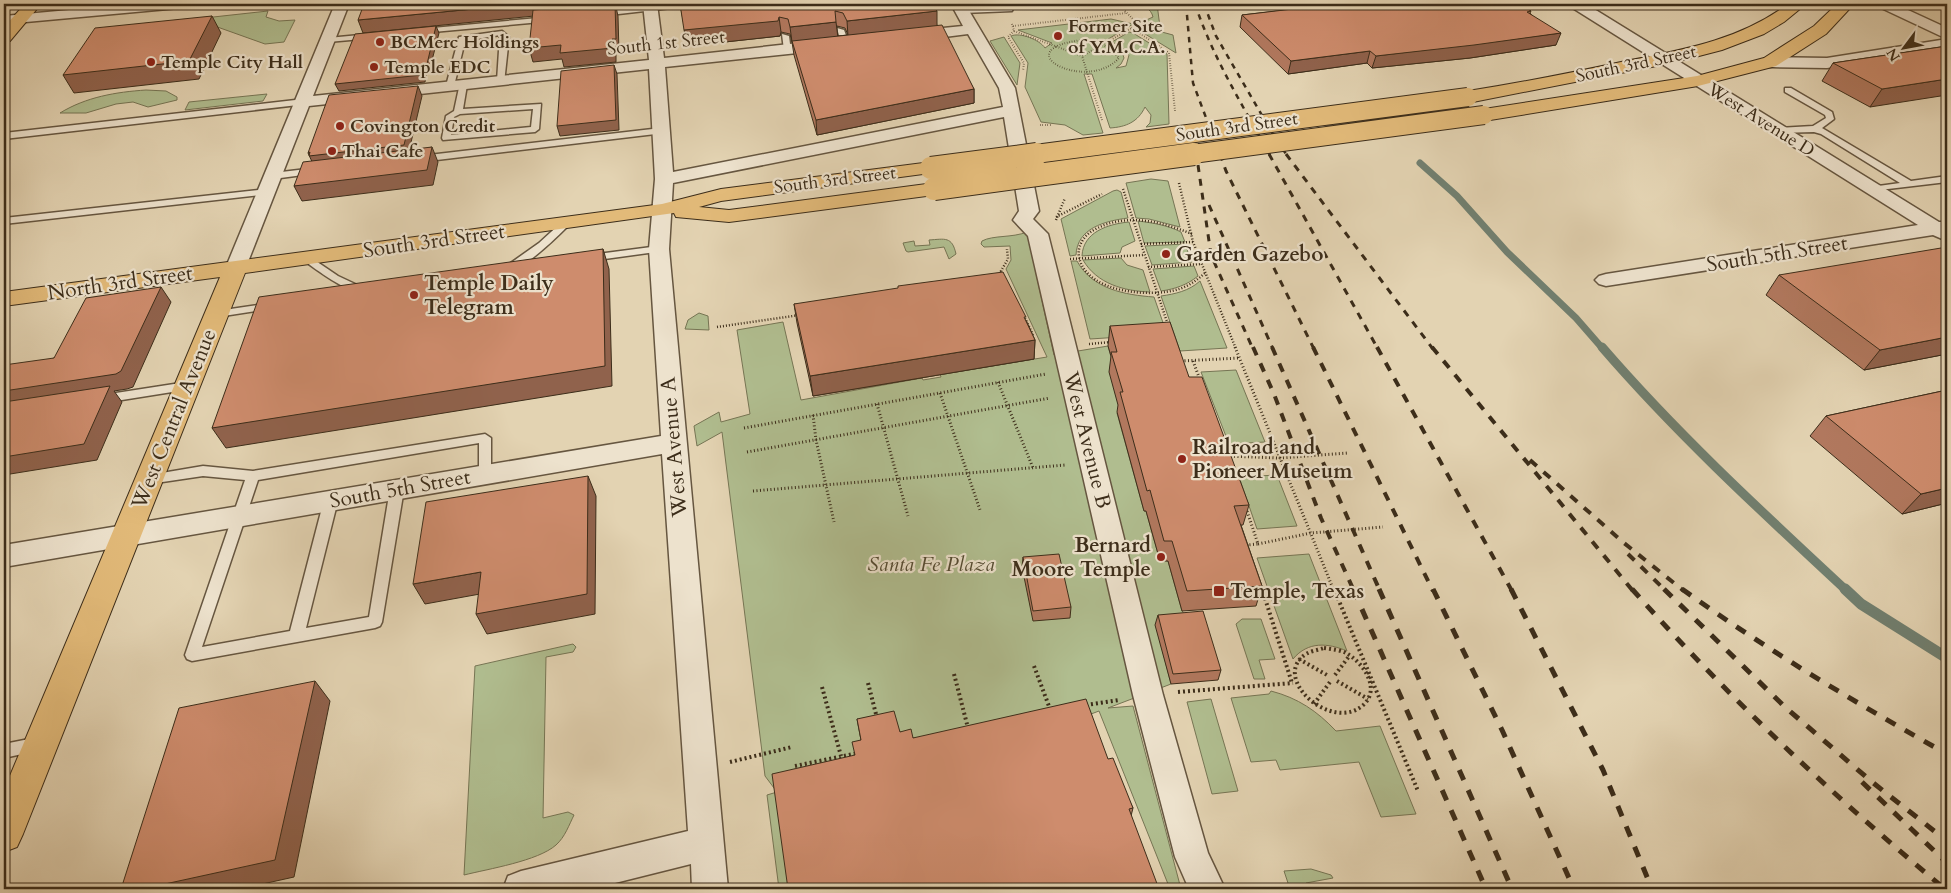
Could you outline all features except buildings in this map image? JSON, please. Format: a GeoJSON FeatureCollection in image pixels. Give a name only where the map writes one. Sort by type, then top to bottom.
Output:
{"type":"FeatureCollection","features":[{"type":"Feature","properties":{"kind":"main road"},"geometry":{"type":"LineString","coordinates":[[4,37],[11,20],[33,4]]}},
{"type":"Feature","properties":{"kind":"main road","name":"South 3rd Street"},"geometry":{"type":"LineString","coordinates":[[236,267],[662,210],[721,195],[1468,97],[1664,59],[1725,45],[1764,29],[1798,4]]}},
{"type":"Feature","properties":{"kind":"main road","name":"South 3rd Street"},"geometry":{"type":"LineString","coordinates":[[662,210],[729,216],[1484,115],[1698,81],[1770,62],[1820,30],[1846,4]]}},
{"type":"Feature","properties":{"kind":"main road","name":"North 3rd Street"},"geometry":{"type":"LineString","coordinates":[[4,299],[236,267]]}},
{"type":"Feature","properties":{"kind":"main road","name":"West Central Avenue"},"geometry":{"type":"LineString","coordinates":[[4,834],[236,267]]}},
{"type":"Feature","properties":{"kind":"street"},"geometry":{"type":"LineString","coordinates":[[11,20],[179,4]]}},
{"type":"Feature","properties":{"kind":"street","name":"West Central Avenue"},"geometry":{"type":"LineString","coordinates":[[236,267],[342,4]]}},
{"type":"Feature","properties":{"kind":"street","name":"West Avenue D"},"geometry":{"type":"LineString","coordinates":[[1576,4],[1874,190],[1944,230]]}},
{"type":"Feature","properties":{"kind":"street"},"geometry":{"type":"LineString","coordinates":[[1884,4],[1947,34]]}},
{"type":"Feature","properties":{"kind":"street","name":"West Avenue A"},"geometry":{"type":"LineString","coordinates":[[650,7],[657,64],[664,179],[659,249],[710,889]]}},
{"type":"Feature","properties":{"kind":"street","name":"West Avenue B"},"geometry":{"type":"LineString","coordinates":[[961,8],[1007,88],[1029,211],[1023,220],[1038,234],[1148,695],[1192,857],[1207,889]]}},
{"type":"Feature","properties":{"kind":"street"},"geometry":{"type":"LineString","coordinates":[[902,37],[973,29]]}},
{"type":"Feature","properties":{"kind":"street","name":"South 1st Street"},"geometry":{"type":"LineString","coordinates":[[304,102],[657,64],[787,43],[843,37],[864,41]]}},
{"type":"Feature","properties":{"kind":"street","name":"South 3rd Street"},"geometry":{"type":"LineString","coordinates":[[1770,62],[1827,63],[1947,44]]}},
{"type":"Feature","properties":{"kind":"street"},"geometry":{"type":"LineString","coordinates":[[664,179],[1012,110]]}},
{"type":"Feature","properties":{"kind":"street","name":"South 5th Street"},"geometry":{"type":"LineString","coordinates":[[1606,280],[1944,230]]}},
{"type":"Feature","properties":{"kind":"street","name":"South 5th Street"},"geometry":{"type":"LineString","coordinates":[[4,556],[674,443]]}},
{"type":"Feature","properties":{"kind":"street"},"geometry":{"type":"LineString","coordinates":[[521,889],[705,844]]}},
{"type":"Feature","properties":{"kind":"lane"},"geometry":{"type":"LineString","coordinates":[[591,15],[689,4]]}},
{"type":"Feature","properties":{"kind":"lane"},"geometry":{"type":"LineString","coordinates":[[961,8],[1009,10],[1011,4]]}},
{"type":"Feature","properties":{"kind":"lane"},"geometry":{"type":"LineString","coordinates":[[412,32],[561,18]]}},
{"type":"Feature","properties":{"kind":"lane"},"geometry":{"type":"LineString","coordinates":[[458,112],[457,85],[462,39],[480,34],[502,33],[505,37],[501,81]]}},
{"type":"Feature","properties":{"kind":"lane"},"geometry":{"type":"LineString","coordinates":[[328,40],[383,35]]}},
{"type":"Feature","properties":{"kind":"lane"},"geometry":{"type":"LineString","coordinates":[[1788,90],[1829,114],[1830,119],[1815,129]]}},
{"type":"Feature","properties":{"kind":"lane"},"geometry":{"type":"LineString","coordinates":[[4,136],[304,102]]}},
{"type":"Feature","properties":{"kind":"lane"},"geometry":{"type":"LineString","coordinates":[[538,106],[536,129],[446,138],[450,116],[458,112],[538,106]]}},
{"type":"Feature","properties":{"kind":"lane"},"geometry":{"type":"LineString","coordinates":[[1778,131],[1815,129],[1824,132],[1910,184]]}},
{"type":"Feature","properties":{"kind":"lane"},"geometry":{"type":"LineString","coordinates":[[414,160],[661,131]]}},
{"type":"Feature","properties":{"kind":"lane"},"geometry":{"type":"LineString","coordinates":[[4,221],[270,184],[326,170]]}},
{"type":"Feature","properties":{"kind":"lane"},"geometry":{"type":"LineString","coordinates":[[1874,190],[1947,179]]}},
{"type":"Feature","properties":{"kind":"lane"},"geometry":{"type":"LineString","coordinates":[[534,266],[502,271],[544,246],[566,223]]}},
{"type":"Feature","properties":{"kind":"lane"},"geometry":{"type":"LineString","coordinates":[[580,260],[659,249]]}},
{"type":"Feature","properties":{"kind":"lane"},"geometry":{"type":"LineString","coordinates":[[306,258],[334,278],[371,291],[348,294]]}},
{"type":"Feature","properties":{"kind":"lane"},"geometry":{"type":"LineString","coordinates":[[217,314],[284,304]]}},
{"type":"Feature","properties":{"kind":"lane"},"geometry":{"type":"LineString","coordinates":[[87,402],[187,386]]}},
{"type":"Feature","properties":{"kind":"lane"},"geometry":{"type":"LineString","coordinates":[[149,480],[202,471],[253,476],[485,438],[485,474]]}},
{"type":"Feature","properties":{"kind":"lane"},"geometry":{"type":"LineString","coordinates":[[253,476],[192,656],[374,622],[397,489]]}},
{"type":"Feature","properties":{"kind":"lane"},"geometry":{"type":"LineString","coordinates":[[296,637],[331,500]]}},
{"type":"Feature","properties":{"kind":"lane"},"geometry":{"type":"LineString","coordinates":[[4,751],[41,743]]}},
{"type":"Feature","properties":{"kind":"path"},"geometry":{"type":"LineString","coordinates":[[1012,22],[1014,31],[1082,56],[1132,28],[1136,22],[1118,4]]}},
{"type":"Feature","properties":{"kind":"path"},"geometry":{"type":"LineString","coordinates":[[1006,27],[1126,13]]}},
{"type":"Feature","properties":{"kind":"path"},"geometry":{"type":"LineString","coordinates":[[1132,28],[1169,53],[1176,113]]}},
{"type":"Feature","properties":{"kind":"path"},"geometry":{"type":"LineString","coordinates":[[1072,41],[1094,42],[1104,44],[1117,53],[1118,58],[1116,64],[1104,69],[1088,72],[1065,69],[1050,60],[1048,55],[1055,46],[1072,41]]}},
{"type":"Feature","properties":{"kind":"path"},"geometry":{"type":"LineString","coordinates":[[1082,56],[1102,121]]}},
{"type":"Feature","properties":{"kind":"path"},"geometry":{"type":"LineString","coordinates":[[1178,181],[1194,242],[1205,272],[1279,458],[1418,791]]}},
{"type":"Feature","properties":{"kind":"path"},"geometry":{"type":"LineString","coordinates":[[1123,188],[1169,329]]}},
{"type":"Feature","properties":{"kind":"path"},"geometry":{"type":"LineString","coordinates":[[1056,218],[1104,193]]}},
{"type":"Feature","properties":{"kind":"path"},"geometry":{"type":"LineString","coordinates":[[1192,234],[1168,224],[1133,220],[1112,222],[1096,228],[1085,236],[1079,246],[1080,258],[1085,269],[1096,280],[1113,288],[1133,293],[1174,291],[1191,284],[1205,272]]}},
{"type":"Feature","properties":{"kind":"path"},"geometry":{"type":"LineString","coordinates":[[1140,244],[1194,242]]}},
{"type":"Feature","properties":{"kind":"path"},"geometry":{"type":"LineString","coordinates":[[1005,278],[1001,270],[1008,259],[1007,249]]}},
{"type":"Feature","properties":{"kind":"path"},"geometry":{"type":"LineString","coordinates":[[1064,259],[1144,255]]}},
{"type":"Feature","properties":{"kind":"path"},"geometry":{"type":"LineString","coordinates":[[1148,267],[1202,264]]}},
{"type":"Feature","properties":{"kind":"path"},"geometry":{"type":"LineString","coordinates":[[1022,312],[1035,338]]}},
{"type":"Feature","properties":{"kind":"path"},"geometry":{"type":"LineString","coordinates":[[717,327],[804,315]]}},
{"type":"Feature","properties":{"kind":"path"},"geometry":{"type":"LineString","coordinates":[[1086,344],[1117,342]]}},
{"type":"Feature","properties":{"kind":"path"},"geometry":{"type":"LineString","coordinates":[[1178,356],[1180,361],[1239,358]]}},
{"type":"Feature","properties":{"kind":"path"},"geometry":{"type":"LineString","coordinates":[[1193,361],[1202,387]]}},
{"type":"Feature","properties":{"kind":"path"},"geometry":{"type":"LineString","coordinates":[[744,428],[1052,373]]}},
{"type":"Feature","properties":{"kind":"path"},"geometry":{"type":"LineString","coordinates":[[998,382],[1033,468]]}},
{"type":"Feature","properties":{"kind":"path"},"geometry":{"type":"LineString","coordinates":[[940,392],[946,416],[980,510]]}},
{"type":"Feature","properties":{"kind":"path"},"geometry":{"type":"LineString","coordinates":[[748,452],[1059,396]]}},
{"type":"Feature","properties":{"kind":"path"},"geometry":{"type":"LineString","coordinates":[[877,404],[908,516]]}},
{"type":"Feature","properties":{"kind":"path"},"geometry":{"type":"LineString","coordinates":[[813,415],[816,440],[834,522]]}},
{"type":"Feature","properties":{"kind":"path"},"geometry":{"type":"LineString","coordinates":[[1225,448],[1231,465]]}},
{"type":"Feature","properties":{"kind":"path"},"geometry":{"type":"LineString","coordinates":[[1218,456],[1279,458],[1348,453]]}},
{"type":"Feature","properties":{"kind":"path"},"geometry":{"type":"LineString","coordinates":[[753,492],[1093,464]]}},
{"type":"Feature","properties":{"kind":"path"},"geometry":{"type":"LineString","coordinates":[[1243,500],[1258,544]]}},
{"type":"Feature","properties":{"kind":"path"},"geometry":{"type":"LineString","coordinates":[[1250,554],[1247,544],[1258,544],[1311,533],[1384,527]]}},
{"type":"Feature","properties":{"kind":"path"},"geometry":{"type":"LineString","coordinates":[[1259,582],[1294,683],[1302,694],[1314,704],[1336,712],[1348,712],[1358,709],[1368,700],[1372,684],[1368,673],[1350,655],[1324,648],[1312,649],[1302,654],[1294,673],[1294,683]]}},
{"type":"Feature","properties":{"kind":"path"},"geometry":{"type":"LineString","coordinates":[[1335,675],[1350,655]]}},
{"type":"Feature","properties":{"kind":"path"},"geometry":{"type":"LineString","coordinates":[[1299,659],[1327,675]]}},
{"type":"Feature","properties":{"kind":"path"},"geometry":{"type":"LineString","coordinates":[[1034,666],[1050,710]]}},
{"type":"Feature","properties":{"kind":"path"},"geometry":{"type":"LineString","coordinates":[[954,674],[968,728]]}},
{"type":"Feature","properties":{"kind":"path"},"geometry":{"type":"LineString","coordinates":[[1337,681],[1368,700]]}},
{"type":"Feature","properties":{"kind":"path"},"geometry":{"type":"LineString","coordinates":[[1314,704],[1330,682]]}},
{"type":"Feature","properties":{"kind":"path"},"geometry":{"type":"LineString","coordinates":[[868,683],[878,725]]}},
{"type":"Feature","properties":{"kind":"path"},"geometry":{"type":"LineString","coordinates":[[1171,693],[1294,683]]}},
{"type":"Feature","properties":{"kind":"path"},"geometry":{"type":"LineString","coordinates":[[822,687],[841,756]]}},
{"type":"Feature","properties":{"kind":"path"},"geometry":{"type":"LineString","coordinates":[[1082,706],[1122,699]]}},
{"type":"Feature","properties":{"kind":"path"},"geometry":{"type":"LineString","coordinates":[[1041,712],[1058,709]]}},
{"type":"Feature","properties":{"kind":"path"},"geometry":{"type":"LineString","coordinates":[[960,730],[978,726]]}},
{"type":"Feature","properties":{"kind":"path"},"geometry":{"type":"LineString","coordinates":[[726,764],[792,747]]}},
{"type":"Feature","properties":{"kind":"path"},"geometry":{"type":"LineString","coordinates":[[795,766],[863,752]]}},
{"type":"Feature","properties":{"kind":"green space"},"geometry":{"type":"Polygon","coordinates":[[[1135,4],[1157,4],[1160,27],[1158,31],[1173,35],[1176,53],[1137,29],[1141,26],[1140,23],[1153,17],[1149,9],[1135,4]]]}},
{"type":"Feature","properties":{"kind":"green space"},"geometry":{"type":"Polygon","coordinates":[[[268,11],[266,17],[279,21],[295,20],[284,42],[265,44],[195,19],[268,11]]]}},
{"type":"Feature","properties":{"kind":"green space"},"geometry":{"type":"Polygon","coordinates":[[[1111,19],[1133,24],[1105,41],[1122,52],[1124,58],[1116,68],[1126,66],[1129,55],[1122,47],[1112,42],[1129,32],[1167,54],[1169,124],[1146,127],[1150,123],[1151,115],[1145,107],[1131,123],[1110,128],[1092,74],[1084,74],[1103,133],[1083,135],[1065,125],[1041,122],[1025,87],[1028,63],[1011,36],[1019,35],[1030,38],[1039,42],[1045,48],[1052,43],[1018,30],[1111,19]]]}},
{"type":"Feature","properties":{"kind":"green space"},"geometry":{"type":"Polygon","coordinates":[[[1004,37],[1020,63],[1017,85],[990,41],[1004,37]]]}},
{"type":"Feature","properties":{"kind":"green space"},"geometry":{"type":"Polygon","coordinates":[[[146,90],[166,91],[177,97],[177,100],[148,107],[133,102],[116,104],[86,113],[60,113],[80,103],[101,96],[146,90]]]}},
{"type":"Feature","properties":{"kind":"green space"},"geometry":{"type":"Polygon","coordinates":[[[267,94],[263,101],[185,110],[189,102],[267,94]]]}},
{"type":"Feature","properties":{"kind":"green space"},"geometry":{"type":"Polygon","coordinates":[[[1151,179],[1168,181],[1180,227],[1149,219],[1136,218],[1126,183],[1151,179]]]}},
{"type":"Feature","properties":{"kind":"green space"},"geometry":{"type":"Polygon","coordinates":[[[1117,190],[1121,192],[1128,218],[1110,221],[1087,232],[1081,238],[1076,255],[1070,256],[1061,219],[1117,190]]]}},
{"type":"Feature","properties":{"kind":"green space"},"geometry":{"type":"Polygon","coordinates":[[[1138,221],[1160,225],[1181,232],[1185,242],[1144,243],[1138,221]]]}},
{"type":"Feature","properties":{"kind":"green space"},"geometry":{"type":"Polygon","coordinates":[[[1129,222],[1135,241],[1122,247],[1120,253],[1082,256],[1083,248],[1092,235],[1105,227],[1129,222]]]}},
{"type":"Feature","properties":{"kind":"green space","name":"Santa Fe Plaza"},"geometry":{"type":"Polygon","coordinates":[[[1027,232],[1054,355],[1108,346],[1115,372],[1120,412],[1117,413],[1144,511],[1146,511],[1160,561],[1168,561],[1182,611],[1191,622],[1156,625],[1171,684],[1108,708],[1133,706],[1181,889],[1170,889],[1099,711],[1083,717],[791,889],[779,889],[767,795],[777,792],[765,776],[722,432],[697,446],[694,426],[719,412],[721,422],[750,414],[737,330],[783,322],[801,400],[922,378],[923,380],[941,377],[939,370],[955,372],[1047,357],[1006,269],[1011,260],[1010,246],[984,247],[981,244],[986,239],[1027,232]]]}},
{"type":"Feature","properties":{"kind":"green space"},"geometry":{"type":"Polygon","coordinates":[[[929,240],[950,241],[956,254],[949,259],[944,247],[908,252],[903,243],[914,241],[915,246],[930,245],[929,240]]]}},
{"type":"Feature","properties":{"kind":"green space"},"geometry":{"type":"Polygon","coordinates":[[[1185,244],[1192,262],[1152,265],[1145,246],[1185,244]]]}},
{"type":"Feature","properties":{"kind":"green space"},"geometry":{"type":"Polygon","coordinates":[[[1121,258],[1127,265],[1143,270],[1150,292],[1112,285],[1096,275],[1083,260],[1121,258]]]}},
{"type":"Feature","properties":{"kind":"green space"},"geometry":{"type":"Polygon","coordinates":[[[1071,261],[1077,261],[1083,271],[1091,278],[1110,289],[1154,297],[1167,334],[1090,339],[1071,261]]]}},
{"type":"Feature","properties":{"kind":"green space"},"geometry":{"type":"Polygon","coordinates":[[[1194,266],[1198,276],[1181,286],[1161,291],[1153,269],[1194,266]]]}},
{"type":"Feature","properties":{"kind":"green space"},"geometry":{"type":"Polygon","coordinates":[[[1200,281],[1227,348],[1180,351],[1161,296],[1182,292],[1200,281]]]}},
{"type":"Feature","properties":{"kind":"green space"},"geometry":{"type":"Polygon","coordinates":[[[699,313],[708,316],[709,330],[685,329],[688,320],[699,313]]]}},
{"type":"Feature","properties":{"kind":"green space"},"geometry":{"type":"Polygon","coordinates":[[[1236,370],[1265,442],[1229,444],[1201,372],[1236,370]]]}},
{"type":"Feature","properties":{"kind":"green space"},"geometry":{"type":"Polygon","coordinates":[[[1277,475],[1297,526],[1257,529],[1239,477],[1277,475]]]}},
{"type":"Feature","properties":{"kind":"green space"},"geometry":{"type":"Polygon","coordinates":[[[1309,554],[1347,651],[1333,646],[1318,645],[1305,649],[1293,659],[1257,558],[1309,554]]]}},
{"type":"Feature","properties":{"kind":"green space"},"geometry":{"type":"Polygon","coordinates":[[[1242,619],[1261,619],[1275,659],[1259,660],[1265,679],[1254,679],[1236,624],[1242,619]]]}},
{"type":"Feature","properties":{"kind":"green space"},"geometry":{"type":"Polygon","coordinates":[[[573,644],[576,647],[573,652],[546,657],[543,818],[568,812],[574,815],[562,838],[548,851],[512,864],[464,875],[475,666],[573,644]]]}},
{"type":"Feature","properties":{"kind":"green space"},"geometry":{"type":"Polygon","coordinates":[[[1271,691],[1290,697],[1306,706],[1322,717],[1336,731],[1380,726],[1416,814],[1381,817],[1359,762],[1280,770],[1276,760],[1251,762],[1231,698],[1269,694],[1271,691]]]}},
{"type":"Feature","properties":{"kind":"green space"},"geometry":{"type":"Polygon","coordinates":[[[1211,699],[1238,791],[1212,794],[1187,702],[1211,699]]]}},
{"type":"Feature","properties":{"kind":"green space"},"geometry":{"type":"Polygon","coordinates":[[[1311,869],[1331,875],[1333,878],[1306,883],[1307,889],[1290,889],[1284,871],[1311,869]]]}},
{"type":"Feature","properties":{"kind":"waterway"},"geometry":{"type":"LineString","coordinates":[[1420,163],[1457,196],[1507,252],[1576,318],[1603,349]]}},
{"type":"Feature","properties":{"kind":"waterway"},"geometry":{"type":"LineString","coordinates":[[1602,347],[1690,442],[1847,591]]}},
{"type":"Feature","properties":{"kind":"waterway"},"geometry":{"type":"LineString","coordinates":[[1845,589],[1861,604],[1947,658]]}},
{"type":"Feature","properties":{"kind":"railway"},"geometry":{"type":"LineString","coordinates":[[1186,4],[1193,83],[1220,155]]}},
{"type":"Feature","properties":{"kind":"railway"},"geometry":{"type":"LineString","coordinates":[[1195,4],[1220,63],[1270,155]]}},
{"type":"Feature","properties":{"kind":"railway"},"geometry":{"type":"LineString","coordinates":[[1204,4],[1216,36],[1278,143],[1287,155]]}},
{"type":"Feature","properties":{"kind":"railway"},"geometry":{"type":"LineString","coordinates":[[1220,154],[1226,171],[1314,349]]}},
{"type":"Feature","properties":{"kind":"railway"},"geometry":{"type":"LineString","coordinates":[[1269,154],[1378,349]]}},
{"type":"Feature","properties":{"kind":"railway"},"geometry":{"type":"LineString","coordinates":[[1286,154],[1433,349]]}},
{"type":"Feature","properties":{"kind":"railway"},"geometry":{"type":"LineString","coordinates":[[1198,165],[1211,255],[1253,349]]}},
{"type":"Feature","properties":{"kind":"railway"},"geometry":{"type":"LineString","coordinates":[[1209,205],[1273,349]]}},
{"type":"Feature","properties":{"kind":"railway"},"geometry":{"type":"LineString","coordinates":[[1253,347],[1274,394],[1321,518],[1354,591]]}},
{"type":"Feature","properties":{"kind":"railway"},"geometry":{"type":"LineString","coordinates":[[1272,347],[1380,591]]}},
{"type":"Feature","properties":{"kind":"railway"},"geometry":{"type":"LineString","coordinates":[[1313,347],[1433,591]]}},
{"type":"Feature","properties":{"kind":"railway"},"geometry":{"type":"LineString","coordinates":[[1377,347],[1512,591]]}},
{"type":"Feature","properties":{"kind":"railway"},"geometry":{"type":"LineString","coordinates":[[1432,347],[1633,591]]}},
{"type":"Feature","properties":{"kind":"railway"},"geometry":{"type":"LineString","coordinates":[[1530,460],[1624,543],[1684,591]]}},
{"type":"Feature","properties":{"kind":"railway"},"geometry":{"type":"LineString","coordinates":[[1628,554],[1666,591]]}},
{"type":"Feature","properties":{"kind":"railway"},"geometry":{"type":"LineString","coordinates":[[1353,589],[1486,889]]}},
{"type":"Feature","properties":{"kind":"railway"},"geometry":{"type":"LineString","coordinates":[[1379,589],[1512,889]]}},
{"type":"Feature","properties":{"kind":"railway"},"geometry":{"type":"LineString","coordinates":[[1433,589],[1502,730],[1574,889]]}},
{"type":"Feature","properties":{"kind":"railway"},"geometry":{"type":"LineString","coordinates":[[1511,589],[1603,770],[1652,889]]}},
{"type":"Feature","properties":{"kind":"railway"},"geometry":{"type":"LineString","coordinates":[[1632,589],[1668,629],[1783,745],[1863,819],[1945,889]]}},
{"type":"Feature","properties":{"kind":"railway"},"geometry":{"type":"LineString","coordinates":[[1664,589],[1785,707],[1872,782],[1947,841]]}},
{"type":"Feature","properties":{"kind":"railway"},"geometry":{"type":"LineString","coordinates":[[1682,589],[1714,612],[1812,675],[1947,754]]}},
{"type":"Feature","properties":{"kind":"railway"},"geometry":{"type":"LineString","coordinates":[[1862,782],[1947,863]]}},
{"type":"Feature","properties":{"kind":"place","name":"Former Site of Y.M.C.A."},"geometry":{"type":"Point","coordinates":[1058,36]}},
{"type":"Feature","properties":{"kind":"place","name":"BCMerc Holdings"},"geometry":{"type":"Point","coordinates":[380,42]}},
{"type":"Feature","properties":{"kind":"place","name":"Temple City Hall"},"geometry":{"type":"Point","coordinates":[151,62]}},
{"type":"Feature","properties":{"kind":"place","name":"Temple EDC"},"geometry":{"type":"Point","coordinates":[374,67]}},
{"type":"Feature","properties":{"kind":"place","name":"Covington Credit"},"geometry":{"type":"Point","coordinates":[340,126]}},
{"type":"Feature","properties":{"kind":"place","name":"Thai Cafe"},"geometry":{"type":"Point","coordinates":[332,151]}},
{"type":"Feature","properties":{"kind":"place","name":"Garden Gazebo"},"geometry":{"type":"Point","coordinates":[1166,254]}},
{"type":"Feature","properties":{"kind":"place","name":"Temple Daily Telegram"},"geometry":{"type":"Point","coordinates":[414,295]}},
{"type":"Feature","properties":{"kind":"place","name":"Railroad and Pioneer Museum"},"geometry":{"type":"Point","coordinates":[1182,459]}},
{"type":"Feature","properties":{"kind":"place","name":"Bernard Moore Temple"},"geometry":{"type":"Point","coordinates":[1161,557]}},
{"type":"Feature","properties":{"kind":"place","name":"Temple, Texas"},"geometry":{"type":"Point","coordinates":[1219,591]}}]}
